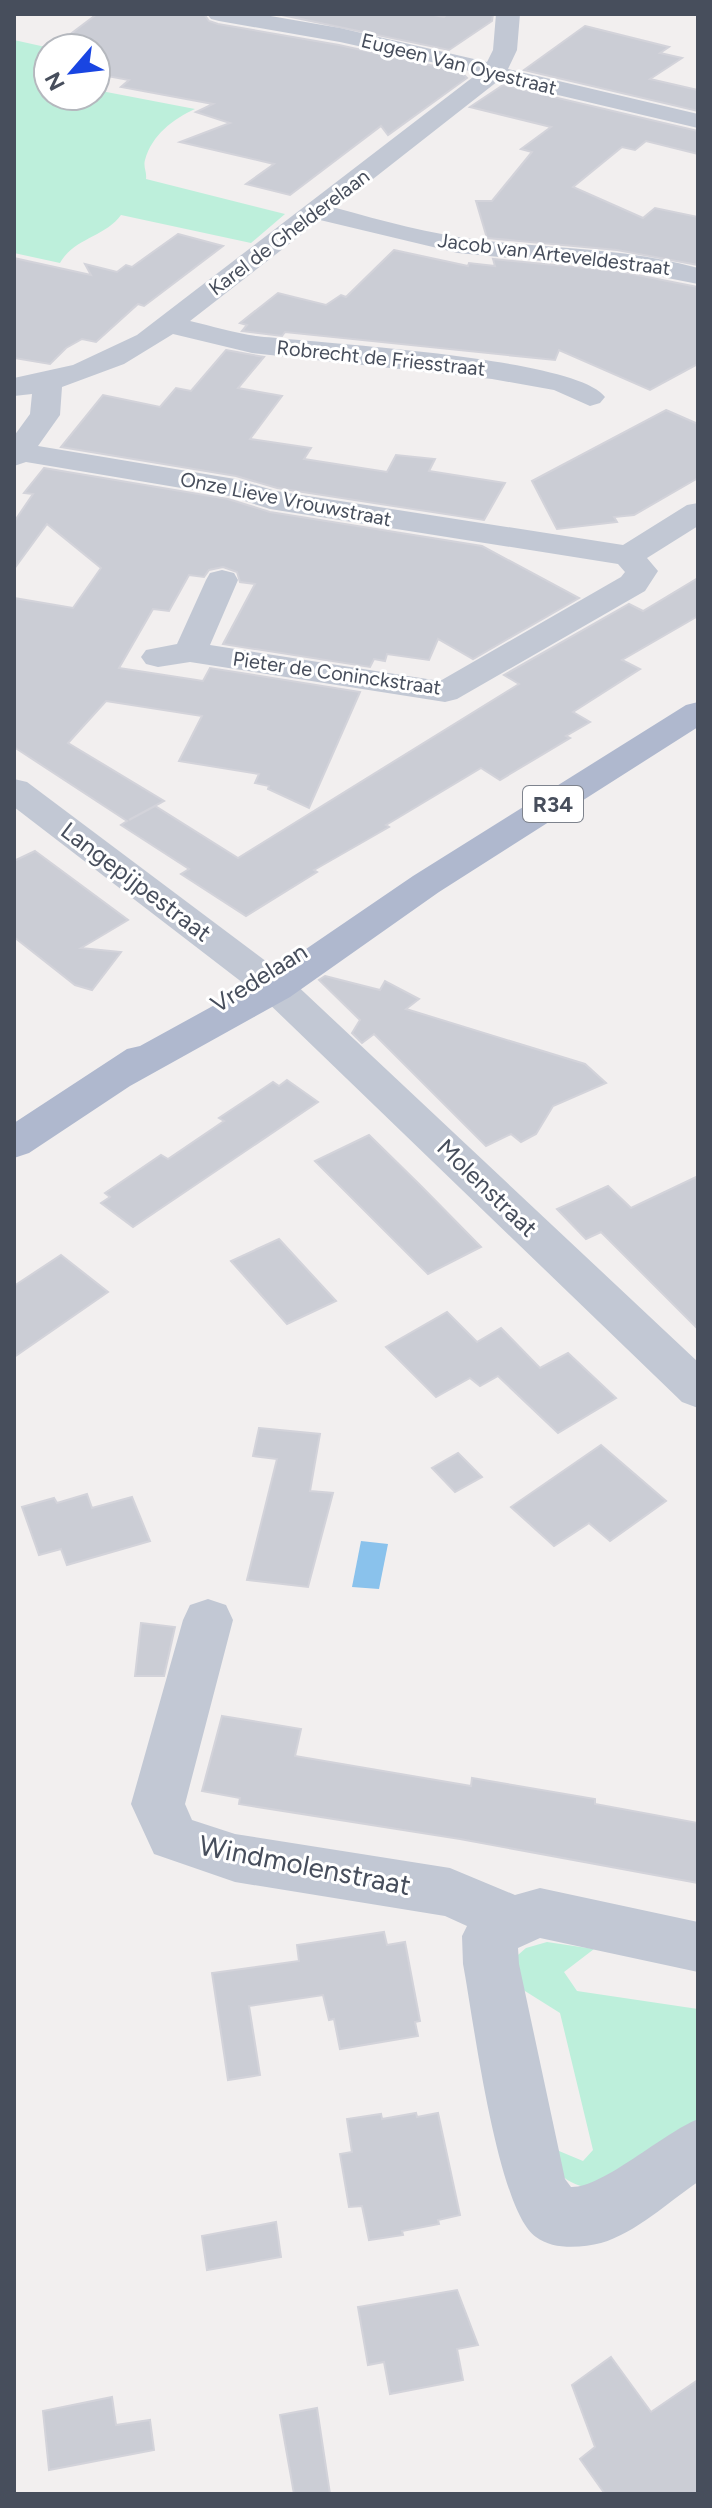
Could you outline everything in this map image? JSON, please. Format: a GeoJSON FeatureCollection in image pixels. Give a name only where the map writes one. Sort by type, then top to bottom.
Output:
{"type":"FeatureCollection","features":[{"type":"Feature","properties":{"kind":"main road","name":"Vredelaan"},"geometry":{"type":"LineString","coordinates":[[14,1143],[698,712]]}},
{"type":"Feature","properties":{"kind":"street","name":"Eugeen Van Oyestraat"},"geometry":{"type":"LineString","coordinates":[[219,14],[340,35],[470,63],[494,73],[698,121]]}},
{"type":"Feature","properties":{"kind":"street"},"geometry":{"type":"LineString","coordinates":[[494,73],[505,50],[508,14]]}},
{"type":"Feature","properties":{"kind":"street","name":"Karel de Ghelderelaan"},"geometry":{"type":"LineString","coordinates":[[14,387],[48,384],[95,370],[147,341],[494,73]]}},
{"type":"Feature","properties":{"kind":"street","name":"Jacob van Arteveldestraat"},"geometry":{"type":"LineString","coordinates":[[316,211],[391,231],[476,247],[667,266],[698,276]]}},
{"type":"Feature","properties":{"kind":"street","name":"Robrecht de Friesstraat"},"geometry":{"type":"LineString","coordinates":[[169,325],[252,344],[492,370],[562,383],[590,397]]}},
{"type":"Feature","properties":{"kind":"street","name":"Onze Lieve Vrouwstraat"},"geometry":{"type":"LineString","coordinates":[[48,384],[45,415],[16,455],[235,488],[270,500],[635,563]]}},
{"type":"Feature","properties":{"kind":"street","name":"Pieter de Coninckstraat"},"geometry":{"type":"LineString","coordinates":[[222,580],[174,654],[445,692],[633,584],[635,563],[698,512]]}},
{"type":"Feature","properties":{"kind":"street","name":"Langepijpestraat"},"geometry":{"type":"LineString","coordinates":[[14,790],[267,981]]}},
{"type":"Feature","properties":{"kind":"street","name":"Molenstraat"},"geometry":{"type":"LineString","coordinates":[[267,981],[698,1390]]}},
{"type":"Feature","properties":{"kind":"street","name":"Windmolenstraat"},"geometry":{"type":"LineString","coordinates":[[208,1620],[158,1804],[173,1837],[235,1858],[450,1892],[513,1920]]}},
{"type":"Feature","properties":{"kind":"street"},"geometry":{"type":"LineString","coordinates":[[698,1947],[540,1913],[513,1920],[490,1936],[491,1964],[532,2171],[543,2199],[556,2216],[579,2217],[601,2213],[698,2147]]}},
{"type":"Feature","properties":{"kind":"green space"},"geometry":{"type":"Polygon","coordinates":[[[14,40],[32,44],[32,112],[112,112],[112,93],[195,109],[171,123],[153,143],[145,163],[146,179],[285,214],[251,243],[121,215],[107,228],[73,248],[60,263],[14,253],[14,40]]]}},
{"type":"Feature","properties":{"kind":"green space"},"geometry":{"type":"Polygon","coordinates":[[[547,1942],[594,1949],[564,1972],[577,1991],[698,2009],[698,2129],[594,2190],[563,2176],[547,2146],[583,2161],[593,2150],[560,2013],[509,1981],[511,1961],[526,1948],[547,1942]]]}},
{"type":"Feature","properties":{"kind":"water"},"geometry":{"type":"Polygon","coordinates":[[[361,1541],[388,1544],[379,1589],[352,1587],[361,1541]]]}},
{"type":"Feature","properties":{"kind":"building"},"geometry":{"type":"Polygon","coordinates":[[[97,14],[204,14],[209,21],[218,24],[339,45],[461,72],[467,78],[388,135],[381,126],[290,195],[246,184],[274,164],[180,142],[230,123],[196,112],[213,104],[121,87],[129,80],[112,77],[112,32],[73,32],[97,14]]]}},
{"type":"Feature","properties":{"kind":"building"},"geometry":{"type":"Polygon","coordinates":[[[277,14],[428,14],[444,17],[447,14],[493,14],[492,21],[449,50],[277,14]]]}},
{"type":"Feature","properties":{"kind":"building"},"geometry":{"type":"Polygon","coordinates":[[[585,26],[669,47],[660,53],[682,58],[650,79],[698,90],[698,111],[524,70],[585,26]]]}},
{"type":"Feature","properties":{"kind":"building"},"geometry":{"type":"Polygon","coordinates":[[[503,85],[698,131],[698,154],[646,141],[635,150],[622,147],[573,187],[643,218],[655,208],[698,217],[698,265],[617,250],[487,238],[476,201],[492,201],[532,152],[521,149],[551,127],[470,107],[503,85]]]}},
{"type":"Feature","properties":{"kind":"building"},"geometry":{"type":"Polygon","coordinates":[[[178,234],[223,246],[144,306],[138,304],[96,342],[82,339],[66,348],[50,364],[14,358],[14,258],[91,275],[85,264],[117,272],[126,265],[132,267],[178,234]]]}},
{"type":"Feature","properties":{"kind":"building"},"geometry":{"type":"Polygon","coordinates":[[[394,250],[468,266],[469,263],[495,266],[493,259],[617,271],[698,287],[698,364],[650,390],[559,350],[555,360],[285,332],[282,336],[242,331],[247,325],[240,323],[278,293],[326,305],[341,295],[346,297],[394,250]]]}},
{"type":"Feature","properties":{"kind":"building"},"geometry":{"type":"Polygon","coordinates":[[[226,350],[264,357],[238,388],[282,396],[250,439],[311,448],[304,459],[387,472],[396,455],[435,459],[429,471],[505,483],[484,520],[277,488],[236,476],[61,447],[103,395],[160,407],[176,388],[191,391],[226,350]]]}},
{"type":"Feature","properties":{"kind":"building"},"geometry":{"type":"Polygon","coordinates":[[[666,410],[698,424],[698,478],[634,515],[614,517],[617,522],[557,529],[532,481],[666,410]]]}},
{"type":"Feature","properties":{"kind":"building"},"geometry":{"type":"Polygon","coordinates":[[[44,468],[228,499],[270,512],[482,546],[579,598],[473,659],[438,639],[429,660],[387,654],[385,661],[374,659],[370,667],[223,644],[255,584],[240,582],[237,572],[223,567],[209,570],[204,577],[189,575],[169,611],[153,609],[119,668],[203,681],[210,668],[360,692],[309,808],[268,789],[269,786],[255,783],[259,774],[179,761],[202,716],[106,701],[68,743],[164,801],[129,820],[155,806],[238,858],[519,684],[504,675],[629,604],[643,611],[698,578],[698,616],[622,660],[640,669],[573,712],[590,722],[566,736],[570,738],[500,780],[481,768],[314,870],[317,872],[246,916],[181,874],[189,869],[121,825],[127,821],[14,747],[14,598],[73,608],[101,568],[47,524],[14,569],[14,522],[33,494],[24,493],[44,468]]]}},
{"type":"Feature","properties":{"kind":"building"},"geometry":{"type":"Polygon","coordinates":[[[35,851],[128,920],[81,948],[121,952],[92,990],[75,985],[14,937],[14,861],[35,851]]]}},
{"type":"Feature","properties":{"kind":"building"},"geometry":{"type":"Polygon","coordinates":[[[325,976],[380,990],[385,981],[419,999],[406,1009],[585,1064],[606,1083],[553,1106],[536,1134],[521,1142],[511,1134],[486,1146],[374,1034],[362,1043],[352,1033],[360,1020],[319,980],[325,976]]]}},
{"type":"Feature","properties":{"kind":"building"},"geometry":{"type":"Polygon","coordinates":[[[287,1080],[318,1102],[133,1227],[101,1203],[110,1197],[105,1193],[161,1155],[168,1159],[224,1121],[219,1118],[273,1082],[279,1086],[287,1080]]]}},
{"type":"Feature","properties":{"kind":"building"},"geometry":{"type":"Polygon","coordinates":[[[369,1135],[481,1247],[428,1274],[315,1161],[369,1135]]]}},
{"type":"Feature","properties":{"kind":"building"},"geometry":{"type":"Polygon","coordinates":[[[698,1176],[698,1329],[601,1232],[586,1239],[557,1209],[608,1186],[631,1208],[698,1176]]]}},
{"type":"Feature","properties":{"kind":"building"},"geometry":{"type":"Polygon","coordinates":[[[279,1239],[336,1301],[287,1324],[231,1261],[279,1239]]]}},
{"type":"Feature","properties":{"kind":"building"},"geometry":{"type":"Polygon","coordinates":[[[61,1255],[108,1292],[14,1357],[14,1286],[61,1255]]]}},
{"type":"Feature","properties":{"kind":"building"},"geometry":{"type":"Polygon","coordinates":[[[447,1312],[477,1342],[501,1328],[540,1368],[568,1353],[616,1398],[558,1433],[498,1376],[480,1386],[470,1378],[436,1397],[386,1347],[447,1312]]]}},
{"type":"Feature","properties":{"kind":"building"},"geometry":{"type":"Polygon","coordinates":[[[259,1428],[320,1434],[310,1491],[333,1493],[308,1587],[247,1580],[277,1459],[253,1456],[259,1428]]]}},
{"type":"Feature","properties":{"kind":"building"},"geometry":{"type":"Polygon","coordinates":[[[601,1445],[666,1501],[610,1541],[589,1523],[554,1546],[511,1507],[601,1445]]]}},
{"type":"Feature","properties":{"kind":"building"},"geometry":{"type":"Polygon","coordinates":[[[458,1453],[482,1477],[455,1492],[432,1468],[458,1453]]]}},
{"type":"Feature","properties":{"kind":"building"},"geometry":{"type":"Polygon","coordinates":[[[87,1494],[92,1508],[132,1497],[150,1541],[67,1565],[61,1549],[39,1555],[22,1507],[54,1498],[57,1503],[87,1494]]]}},
{"type":"Feature","properties":{"kind":"building"},"geometry":{"type":"Polygon","coordinates":[[[141,1623],[175,1627],[164,1676],[135,1676],[141,1623]]]}},
{"type":"Feature","properties":{"kind":"building"},"geometry":{"type":"Polygon","coordinates":[[[222,1716],[301,1729],[295,1756],[471,1786],[472,1778],[595,1799],[595,1804],[698,1823],[698,1883],[460,1839],[239,1804],[240,1798],[202,1791],[222,1716]]]}},
{"type":"Feature","properties":{"kind":"building"},"geometry":{"type":"Polygon","coordinates":[[[384,1932],[387,1945],[405,1942],[420,2021],[415,2022],[418,2036],[340,2049],[334,2019],[329,2020],[323,1995],[249,2006],[260,2075],[228,2080],[212,1973],[299,1961],[297,1945],[384,1932]]]}},
{"type":"Feature","properties":{"kind":"building"},"geometry":{"type":"Polygon","coordinates":[[[416,2113],[417,2117],[438,2113],[460,2215],[438,2220],[439,2224],[402,2231],[403,2235],[369,2240],[362,2206],[349,2207],[340,2154],[352,2152],[347,2119],[381,2114],[382,2119],[416,2113]]]}},
{"type":"Feature","properties":{"kind":"building"},"geometry":{"type":"Polygon","coordinates":[[[276,2222],[281,2257],[207,2270],[202,2236],[276,2222]]]}},
{"type":"Feature","properties":{"kind":"building"},"geometry":{"type":"Polygon","coordinates":[[[457,2290],[478,2345],[457,2349],[463,2380],[390,2394],[384,2362],[368,2365],[358,2307],[457,2290]]]}},
{"type":"Feature","properties":{"kind":"building"},"geometry":{"type":"Polygon","coordinates":[[[611,2357],[651,2412],[698,2380],[698,2494],[605,2494],[580,2459],[595,2447],[572,2385],[611,2357]]]}},
{"type":"Feature","properties":{"kind":"building"},"geometry":{"type":"Polygon","coordinates":[[[112,2397],[116,2425],[150,2420],[154,2450],[49,2470],[43,2411],[112,2397]]]}},
{"type":"Feature","properties":{"kind":"building"},"geometry":{"type":"Polygon","coordinates":[[[317,2408],[330,2494],[294,2494],[280,2415],[317,2408]]]}}]}
